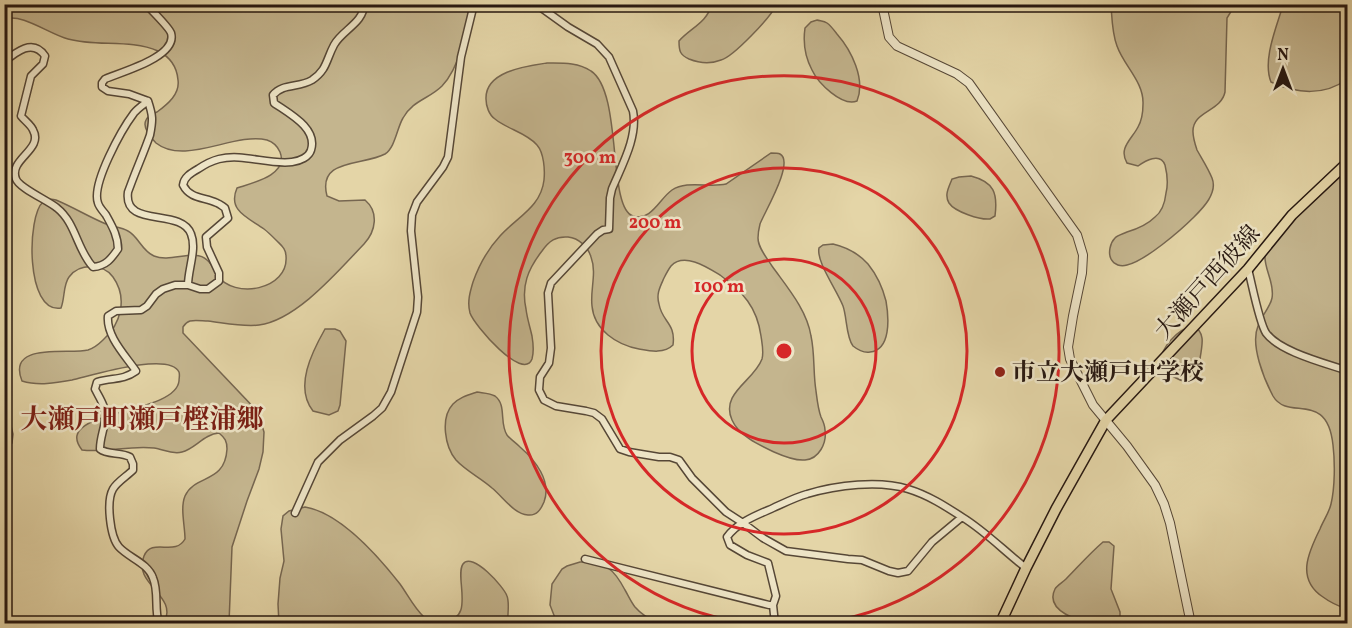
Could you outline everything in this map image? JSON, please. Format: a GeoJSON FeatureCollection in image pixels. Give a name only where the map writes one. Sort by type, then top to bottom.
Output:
{"type":"FeatureCollection","features":[{"type":"Feature","properties":{"kind":"main road","name":"大瀬戸西彼線"},"geometry":{"type":"LineString","coordinates":[[1002,622],[1056,509],[1106,420],[1248,269],[1292,215],[1347,162]]}},
{"type":"Feature","properties":{"kind":"street"},"geometry":{"type":"LineString","coordinates":[[146,4],[171,32],[169,47],[151,61],[105,79],[102,87],[108,91],[136,95],[148,101],[153,116],[152,127],[128,192],[129,202],[137,213],[180,221],[191,231],[192,252],[188,285]]}},
{"type":"Feature","properties":{"kind":"street"},"geometry":{"type":"LineString","coordinates":[[159,624],[156,588],[150,571],[120,547],[113,534],[111,522],[113,489],[133,470],[133,464],[130,457],[125,454],[104,452],[100,449],[105,408],[95,389],[97,382],[106,379],[121,379],[136,371],[117,345],[107,323],[108,316],[116,311],[141,310],[156,294],[175,285],[208,289],[219,282],[219,273],[207,246],[206,237],[228,218],[225,208],[216,202],[194,196],[186,191],[183,185],[185,178],[195,170],[222,158],[289,162],[301,160],[308,155],[312,149],[310,134],[304,125],[274,103],[273,95],[277,90],[309,82],[321,74],[333,46],[364,12],[364,4]]}},
{"type":"Feature","properties":{"kind":"street"},"geometry":{"type":"LineString","coordinates":[[295,513],[318,462],[340,440],[378,412],[391,392],[417,312],[418,297],[411,231],[412,214],[417,202],[448,157],[461,57],[474,4]]}},
{"type":"Feature","properties":{"kind":"street"},"geometry":{"type":"LineString","coordinates":[[536,4],[597,44],[609,57],[619,75],[635,121],[630,143],[612,189],[609,229],[597,234],[551,283],[548,293],[551,348],[549,363],[540,377],[539,390],[544,400],[556,406],[594,413],[602,419],[620,449],[679,460],[692,478],[726,512],[786,551],[862,560],[898,573],[908,571],[932,542],[962,517]]}},
{"type":"Feature","properties":{"kind":"street"},"geometry":{"type":"LineString","coordinates":[[882,4],[889,37],[897,45],[957,74],[969,83],[1077,235],[1083,255],[1082,273],[1068,347],[1070,359],[1093,405],[1155,485],[1164,504],[1191,624]]}},
{"type":"Feature","properties":{"kind":"street"},"geometry":{"type":"LineString","coordinates":[[4,62],[17,51],[28,48],[41,50],[45,56],[43,63],[31,76],[21,116],[34,130],[35,138],[33,147],[18,164],[15,172],[16,179],[21,185],[63,214],[69,221],[86,260],[93,267],[104,265],[118,249],[118,240],[98,202],[97,192],[100,179],[113,148],[134,113],[148,101]]}},
{"type":"Feature","properties":{"kind":"street"},"geometry":{"type":"LineString","coordinates":[[1248,269],[1266,333],[1278,344],[1293,352],[1347,370]]}},
{"type":"Feature","properties":{"kind":"street"},"geometry":{"type":"LineString","coordinates":[[775,624],[773,605],[776,596],[768,563],[730,545],[727,537],[743,522],[805,494],[829,488],[881,485],[907,489],[936,500],[995,541],[1026,568]]}},
{"type":"Feature","properties":{"kind":"street"},"geometry":{"type":"LineString","coordinates":[[585,559],[773,605]]}},
{"type":"Feature","properties":{"kind":"street"},"geometry":{"type":"LineString","coordinates":[[1002,622],[1013,624]]}},
{"type":"Feature","properties":{"kind":"shaded area"},"geometry":{"type":"Polygon","coordinates":[[[4,5],[472,5],[462,48],[454,69],[442,86],[411,107],[401,122],[394,143],[388,151],[376,158],[344,165],[329,175],[326,184],[327,196],[339,201],[365,200],[372,210],[373,228],[364,244],[316,293],[288,314],[273,321],[247,326],[192,321],[183,327],[183,333],[258,412],[264,432],[259,469],[232,547],[229,623],[164,623],[167,613],[166,605],[144,575],[142,566],[144,556],[152,548],[176,547],[185,539],[183,511],[185,496],[196,484],[221,468],[227,449],[224,438],[219,433],[214,434],[187,450],[175,453],[145,447],[100,451],[82,450],[77,437],[83,427],[98,419],[158,401],[172,392],[179,381],[179,372],[172,366],[145,364],[60,382],[41,384],[22,381],[20,368],[23,360],[31,355],[42,352],[88,350],[98,344],[109,334],[118,319],[121,302],[118,285],[109,272],[91,266],[73,272],[69,277],[61,308],[49,306],[41,296],[35,281],[32,243],[34,225],[43,202],[56,200],[106,224],[128,231],[135,236],[146,251],[154,256],[168,258],[196,255],[202,257],[212,265],[217,275],[225,283],[235,287],[259,288],[270,284],[285,268],[285,251],[267,232],[241,213],[235,203],[235,196],[237,188],[268,177],[274,172],[279,167],[280,152],[267,140],[254,139],[181,151],[168,149],[156,143],[146,129],[146,120],[169,102],[178,85],[176,71],[166,56],[158,51],[136,45],[90,43],[68,39],[27,21],[5,19],[4,5]]]}},
{"type":"Feature","properties":{"kind":"shaded area"},"geometry":{"type":"Polygon","coordinates":[[[711,5],[776,5],[752,36],[727,57],[709,62],[689,59],[681,52],[679,41],[702,21],[711,5]]]}},
{"type":"Feature","properties":{"kind":"shaded area"},"geometry":{"type":"Polygon","coordinates":[[[1111,5],[1235,5],[1227,18],[1225,92],[1218,104],[1197,120],[1193,132],[1197,150],[1212,178],[1211,195],[1198,213],[1171,237],[1143,258],[1122,266],[1112,261],[1110,257],[1112,243],[1118,236],[1142,226],[1158,215],[1164,203],[1167,179],[1165,165],[1160,159],[1152,159],[1138,166],[1127,163],[1125,158],[1125,148],[1141,119],[1142,96],[1137,81],[1117,46],[1111,5]]]}},
{"type":"Feature","properties":{"kind":"shaded area"},"geometry":{"type":"Polygon","coordinates":[[[1283,5],[1347,5],[1347,79],[1338,85],[1320,91],[1301,91],[1271,82],[1269,54],[1283,5]]]}},
{"type":"Feature","properties":{"kind":"shaded area"},"geometry":{"type":"Polygon","coordinates":[[[817,20],[831,26],[852,56],[860,84],[857,101],[844,101],[831,93],[812,70],[806,55],[804,33],[805,28],[811,22],[817,20]]]}},
{"type":"Feature","properties":{"kind":"shaded area"},"geometry":{"type":"Polygon","coordinates":[[[547,63],[581,66],[591,71],[601,83],[611,124],[620,193],[625,208],[633,216],[645,216],[650,213],[672,190],[678,187],[726,184],[771,153],[780,154],[784,159],[781,177],[760,224],[758,238],[763,253],[796,299],[809,326],[817,401],[825,427],[823,445],[814,457],[801,460],[781,455],[750,439],[735,426],[730,411],[730,402],[762,359],[763,348],[759,326],[752,308],[742,294],[720,275],[696,262],[682,260],[676,262],[664,278],[658,300],[663,315],[671,327],[673,345],[661,351],[631,347],[615,340],[602,329],[592,306],[593,263],[591,257],[582,244],[568,237],[556,238],[547,244],[533,264],[527,278],[524,293],[533,350],[532,359],[527,364],[509,358],[489,339],[473,319],[469,309],[469,297],[481,263],[500,236],[533,205],[542,189],[544,176],[543,157],[537,145],[491,115],[486,102],[488,90],[492,82],[500,76],[519,68],[547,63]]]}},
{"type":"Feature","properties":{"kind":"shaded area"},"geometry":{"type":"Polygon","coordinates":[[[1347,173],[1347,609],[1329,601],[1315,590],[1307,574],[1309,556],[1329,511],[1332,497],[1334,459],[1329,428],[1323,417],[1315,412],[1288,407],[1273,396],[1262,371],[1257,352],[1256,334],[1272,298],[1272,286],[1265,259],[1267,247],[1288,215],[1304,198],[1323,184],[1347,173]]]}},
{"type":"Feature","properties":{"kind":"shaded area"},"geometry":{"type":"Polygon","coordinates":[[[971,176],[979,178],[993,190],[996,208],[995,216],[990,219],[974,217],[949,203],[947,197],[952,179],[971,176]]]}},
{"type":"Feature","properties":{"kind":"shaded area"},"geometry":{"type":"Polygon","coordinates":[[[833,244],[852,251],[864,260],[874,272],[881,287],[886,301],[888,324],[885,339],[877,350],[863,352],[851,342],[843,306],[819,254],[819,248],[823,245],[833,244]]]}},
{"type":"Feature","properties":{"kind":"shaded area"},"geometry":{"type":"Polygon","coordinates":[[[1194,326],[1200,331],[1202,338],[1199,366],[1194,379],[1183,381],[1166,372],[1161,359],[1170,340],[1194,326]]]}},
{"type":"Feature","properties":{"kind":"shaded area"},"geometry":{"type":"Polygon","coordinates":[[[325,329],[340,331],[346,341],[340,405],[338,411],[329,415],[313,411],[305,391],[310,359],[325,329]]]}},
{"type":"Feature","properties":{"kind":"shaded area"},"geometry":{"type":"Polygon","coordinates":[[[477,392],[493,395],[499,400],[507,435],[531,458],[541,472],[546,494],[542,507],[534,514],[518,512],[488,484],[460,464],[449,448],[445,424],[449,410],[464,396],[477,392]]]}},
{"type":"Feature","properties":{"kind":"shaded area"},"geometry":{"type":"Polygon","coordinates":[[[5,422],[11,426],[13,434],[12,443],[5,449],[5,422]]]}},
{"type":"Feature","properties":{"kind":"shaded area"},"geometry":{"type":"Polygon","coordinates":[[[305,507],[332,518],[358,537],[391,573],[417,610],[426,618],[442,621],[453,619],[459,614],[462,607],[461,570],[467,561],[480,566],[505,592],[508,602],[508,623],[279,624],[280,578],[284,561],[281,529],[283,516],[289,511],[305,507]]]}},
{"type":"Feature","properties":{"kind":"shaded area"},"geometry":{"type":"Polygon","coordinates":[[[1103,542],[1109,542],[1114,546],[1111,589],[1120,612],[1120,623],[1096,624],[1073,618],[1059,609],[1053,597],[1057,586],[1103,542]]]}},
{"type":"Feature","properties":{"kind":"shaded area"},"geometry":{"type":"Polygon","coordinates":[[[580,562],[596,563],[608,568],[617,577],[635,607],[658,623],[557,623],[550,605],[552,584],[562,569],[580,562]]]}},
{"type":"Feature","properties":{"kind":"place","name":"市立大瀬戸中学校"},"geometry":{"type":"Point","coordinates":[1000,372]}},
{"type":"Feature","properties":{"kind":"district","name":"大瀬戸町瀬戸樫浦郷"},"geometry":{"type":"Point","coordinates":[142,419]}}]}
